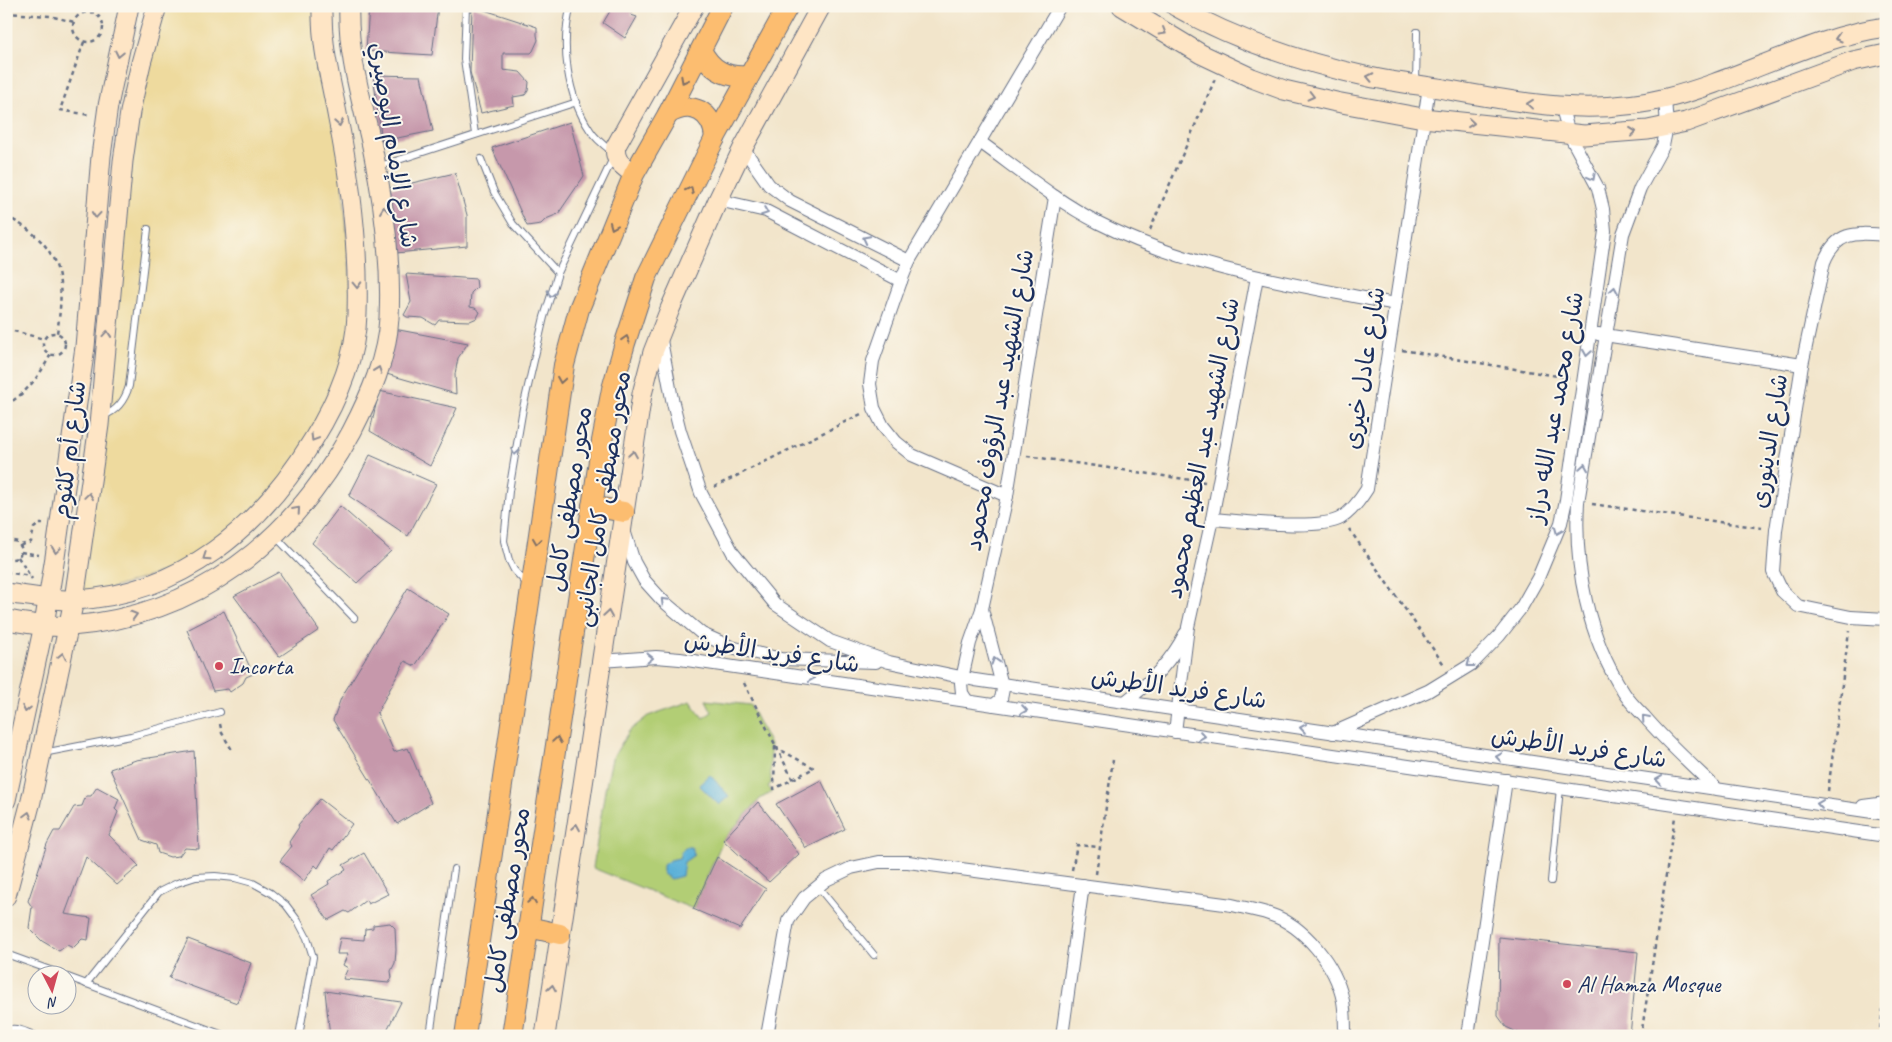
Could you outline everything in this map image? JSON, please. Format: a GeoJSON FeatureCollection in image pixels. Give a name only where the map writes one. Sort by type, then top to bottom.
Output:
{"type":"FeatureCollection","features":[{"type":"Feature","properties":{"kind":"main road","name":"محور مصطفى كامل"},"geometry":{"type":"LineString","coordinates":[[465,1036],[564,365],[579,309],[634,174],[668,114],[723,6]]}},
{"type":"Feature","properties":{"kind":"main road","name":"محور مصطفى كامل"},"geometry":{"type":"LineString","coordinates":[[512,1036],[602,440],[612,389],[624,343],[643,288],[716,138],[748,76],[788,6]]}},
{"type":"Feature","properties":{"kind":"main road"},"geometry":{"type":"LineString","coordinates":[[701,50],[712,66],[720,72],[729,76],[748,76]]}},
{"type":"Feature","properties":{"kind":"main road"},"geometry":{"type":"LineString","coordinates":[[668,114],[676,109],[695,108],[704,113],[710,120],[716,138]]}},
{"type":"Feature","properties":{"kind":"main road"},"geometry":{"type":"LineString","coordinates":[[592,506],[623,517]]}},
{"type":"Feature","properties":{"kind":"main road"},"geometry":{"type":"LineString","coordinates":[[528,927],[560,934]]}},
{"type":"Feature","properties":{"kind":"street","name":"شارع أم كلثوم"},"geometry":{"type":"LineString","coordinates":[[6,800],[44,625],[85,347],[101,156],[106,118],[129,6]]}},
{"type":"Feature","properties":{"kind":"street","name":"شارع أم كلثوم"},"geometry":{"type":"LineString","coordinates":[[6,896],[31,802],[74,600],[99,418],[123,160],[130,112],[157,6]]}},
{"type":"Feature","properties":{"kind":"street","name":"شارع الإمام البوصيري"},"geometry":{"type":"LineString","coordinates":[[6,593],[74,600],[106,596],[162,581],[202,560],[238,534],[296,467],[319,430],[340,389],[355,340],[357,315],[352,197],[326,62],[322,6]]}},
{"type":"Feature","properties":{"kind":"street","name":"شارع الإمام البوصيري"},"geometry":{"type":"LineString","coordinates":[[6,620],[69,626],[120,619],[168,605],[214,582],[256,553],[273,535],[322,481],[346,442],[368,400],[386,349],[389,317],[388,241],[376,167],[353,56],[349,6]]}},
{"type":"Feature","properties":{"kind":"street"},"geometry":{"type":"LineString","coordinates":[[634,174],[619,163],[615,154],[616,146],[694,6]]}},
{"type":"Feature","properties":{"kind":"street","name":"محور مصطفى كامل الجانبى"},"geometry":{"type":"LineString","coordinates":[[545,1036],[642,394],[649,366],[660,334],[718,200],[743,148],[821,6]]}},
{"type":"Feature","properties":{"kind":"street"},"geometry":{"type":"LineString","coordinates":[[1007,496],[912,455],[896,442],[883,426],[874,408],[870,384],[873,360],[900,281],[909,261],[1060,6]]}},
{"type":"Feature","properties":{"kind":"street"},"geometry":{"type":"LineString","coordinates":[[1122,6],[1201,54],[1252,78],[1284,90],[1423,118],[1584,135],[1648,130],[1686,122],[1853,61],[1886,54]]}},
{"type":"Feature","properties":{"kind":"street"},"geometry":{"type":"LineString","coordinates":[[1175,6],[1229,34],[1273,52],[1370,77],[1519,103],[1562,108],[1630,106],[1666,99],[1840,38],[1886,27]]}},
{"type":"Feature","properties":{"kind":"street"},"geometry":{"type":"LineString","coordinates":[[326,62],[338,64],[353,56]]}},
{"type":"Feature","properties":{"kind":"street"},"geometry":{"type":"LineString","coordinates":[[331,90],[342,80],[357,80]]}},
{"type":"Feature","properties":{"kind":"street","name":"شارع عادل خيرى"},"geometry":{"type":"LineString","coordinates":[[1212,519],[1312,525],[1329,522],[1341,518],[1357,504],[1367,489],[1423,118],[1423,86]]}},
{"type":"Feature","properties":{"kind":"street","name":"شارع محمد عبد الله دراز"},"geometry":{"type":"LineString","coordinates":[[1333,733],[1428,691],[1472,664],[1500,636],[1521,608],[1538,578],[1572,501],[1606,335],[1623,234],[1640,188],[1663,146],[1667,126],[1666,99]]}},
{"type":"Feature","properties":{"kind":"street","name":"شارع محمد عبد الله دراز"},"geometry":{"type":"LineString","coordinates":[[1562,108],[1569,134],[1598,188],[1603,208],[1605,231],[1583,380],[1572,501],[1589,618],[1602,654],[1624,694],[1662,738],[1717,789]]}},
{"type":"Feature","properties":{"kind":"street"},"geometry":{"type":"LineString","coordinates":[[980,142],[1055,197],[1098,222],[1144,244],[1181,258],[1257,277],[1395,304]]}},
{"type":"Feature","properties":{"kind":"street"},"geometry":{"type":"LineString","coordinates":[[743,148],[769,185],[790,201],[909,261]]}},
{"type":"Feature","properties":{"kind":"street","name":"شارع الشهيد عبد الرؤوف محمود"},"geometry":{"type":"LineString","coordinates":[[967,701],[962,693],[962,678],[970,643],[982,609],[1007,496],[1055,197]]}},
{"type":"Feature","properties":{"kind":"street"},"geometry":{"type":"LineString","coordinates":[[718,200],[766,212],[900,281]]}},
{"type":"Feature","properties":{"kind":"street"},"geometry":{"type":"LineString","coordinates":[[1605,231],[1623,234]]}},
{"type":"Feature","properties":{"kind":"street","name":"شارع الدينورى"},"geometry":{"type":"LineString","coordinates":[[1886,235],[1856,234],[1845,236],[1828,251],[1824,262],[1802,365],[1776,530],[1773,572],[1782,591],[1798,606],[1851,617],[1886,619]]}},
{"type":"Feature","properties":{"kind":"street","name":"شارع الشهيد عبد العظيم محمود"},"geometry":{"type":"LineString","coordinates":[[1174,732],[1188,627],[1219,484],[1257,277]]}},
{"type":"Feature","properties":{"kind":"street"},"geometry":{"type":"LineString","coordinates":[[1591,332],[1802,365]]}},
{"type":"Feature","properties":{"kind":"street","name":"شارع فريد الأطرش"},"geometry":{"type":"LineString","coordinates":[[660,334],[682,438],[701,493],[733,553],[775,604],[830,641],[889,662],[962,678],[1886,814]]}},
{"type":"Feature","properties":{"kind":"street"},"geometry":{"type":"LineString","coordinates":[[623,517],[634,562],[644,580],[662,600],[702,634],[731,647],[780,659],[889,662]]}},
{"type":"Feature","properties":{"kind":"street"},"geometry":{"type":"LineString","coordinates":[[102,622],[96,615],[95,605],[106,596]]}},
{"type":"Feature","properties":{"kind":"street","name":"شارع الشهيد عبد الرؤوف محمود"},"geometry":{"type":"LineString","coordinates":[[982,609],[1002,684]]}},
{"type":"Feature","properties":{"kind":"street","name":"شارع الشهيد عبد العظيم محمود"},"geometry":{"type":"LineString","coordinates":[[1125,702],[1156,676],[1180,645],[1188,627]]}},
{"type":"Feature","properties":{"kind":"street","name":"شارع فريد الأطرش"},"geometry":{"type":"LineString","coordinates":[[601,661],[656,658],[736,667],[1886,836]]}},
{"type":"Feature","properties":{"kind":"street"},"geometry":{"type":"LineString","coordinates":[[994,705],[1001,699],[1002,684]]}},
{"type":"Feature","properties":{"kind":"street"},"geometry":{"type":"LineString","coordinates":[[1602,794],[1606,772]]}},
{"type":"Feature","properties":{"kind":"street"},"geometry":{"type":"LineString","coordinates":[[1468,1036],[1506,780]]}},
{"type":"Feature","properties":{"kind":"street"},"geometry":{"type":"LineString","coordinates":[[1847,808],[1886,803]]}},
{"type":"Feature","properties":{"kind":"street"},"geometry":{"type":"LineString","coordinates":[[767,1036],[788,921],[804,898],[826,880],[851,868],[878,862],[908,862],[1232,905],[1270,914],[1294,926],[1315,946],[1332,971],[1343,1001],[1345,1036]]}},
{"type":"Feature","properties":{"kind":"street"},"geometry":{"type":"LineString","coordinates":[[1062,1036],[1083,885]]}},
{"type":"Feature","properties":{"kind":"lane"},"geometry":{"type":"LineString","coordinates":[[466,6],[464,59],[476,134]]}},
{"type":"Feature","properties":{"kind":"lane"},"geometry":{"type":"LineString","coordinates":[[530,587],[521,579],[509,560],[505,549],[504,533],[523,408],[537,344],[558,272],[615,154],[597,139],[590,130],[577,102],[566,48],[571,6]]}},
{"type":"Feature","properties":{"kind":"lane"},"geometry":{"type":"LineString","coordinates":[[1417,32],[1423,86]]}},
{"type":"Feature","properties":{"kind":"lane"},"geometry":{"type":"LineString","coordinates":[[376,167],[577,102]]}},
{"type":"Feature","properties":{"kind":"lane"},"geometry":{"type":"LineString","coordinates":[[480,159],[494,192],[513,224],[558,272]]}},
{"type":"Feature","properties":{"kind":"lane"},"geometry":{"type":"LineString","coordinates":[[99,418],[118,407],[127,394],[148,229]]}},
{"type":"Feature","properties":{"kind":"lane"},"geometry":{"type":"LineString","coordinates":[[273,535],[354,618]]}},
{"type":"Feature","properties":{"kind":"lane"},"geometry":{"type":"LineString","coordinates":[[42,753],[131,736],[220,712]]}},
{"type":"Feature","properties":{"kind":"lane"},"geometry":{"type":"LineString","coordinates":[[1551,881],[1560,788]]}},
{"type":"Feature","properties":{"kind":"lane"},"geometry":{"type":"LineString","coordinates":[[430,1036],[454,869]]}},
{"type":"Feature","properties":{"kind":"lane"},"geometry":{"type":"LineString","coordinates":[[86,984],[159,892],[177,883],[196,877],[234,878],[253,884],[271,893],[286,905],[298,921],[307,938],[313,957],[299,1036]]}},
{"type":"Feature","properties":{"kind":"lane"},"geometry":{"type":"LineString","coordinates":[[818,887],[874,955]]}},
{"type":"Feature","properties":{"kind":"lane"},"geometry":{"type":"LineString","coordinates":[[6,954],[34,964]]}},
{"type":"Feature","properties":{"kind":"lane"},"geometry":{"type":"LineString","coordinates":[[78,981],[226,1036]]}},
{"type":"Feature","properties":{"kind":"lane"},"geometry":{"type":"LineString","coordinates":[[6,1030],[18,1028],[36,1036]]}},
{"type":"Feature","properties":{"kind":"path"},"geometry":{"type":"LineString","coordinates":[[92,13],[94,6]]}},
{"type":"Feature","properties":{"kind":"path"},"geometry":{"type":"LineString","coordinates":[[6,13],[50,16],[74,22]]}},
{"type":"Feature","properties":{"kind":"path"},"geometry":{"type":"LineString","coordinates":[[92,13],[101,20],[103,30],[94,41],[84,42],[73,32],[74,22],[80,14],[92,13]]}},
{"type":"Feature","properties":{"kind":"path"},"geometry":{"type":"LineString","coordinates":[[84,42],[60,110],[106,118]]}},
{"type":"Feature","properties":{"kind":"path"},"geometry":{"type":"LineString","coordinates":[[1144,244],[1222,64]]}},
{"type":"Feature","properties":{"kind":"path"},"geometry":{"type":"LineString","coordinates":[[6,216],[28,230],[54,258],[61,287],[57,333]]}},
{"type":"Feature","properties":{"kind":"path"},"geometry":{"type":"LineString","coordinates":[[6,329],[44,340]]}},
{"type":"Feature","properties":{"kind":"path"},"geometry":{"type":"LineString","coordinates":[[57,333],[63,338],[64,346],[60,353],[51,354],[43,347],[44,340],[49,334],[57,333]]}},
{"type":"Feature","properties":{"kind":"path"},"geometry":{"type":"LineString","coordinates":[[1389,348],[1583,380]]}},
{"type":"Feature","properties":{"kind":"path"},"geometry":{"type":"LineString","coordinates":[[6,405],[22,394],[34,382],[44,369],[51,354]]}},
{"type":"Feature","properties":{"kind":"path"},"geometry":{"type":"LineString","coordinates":[[701,493],[874,408]]}},
{"type":"Feature","properties":{"kind":"path"},"geometry":{"type":"LineString","coordinates":[[1013,454],[1219,484]]}},
{"type":"Feature","properties":{"kind":"path"},"geometry":{"type":"LineString","coordinates":[[1572,501],[1776,530]]}},
{"type":"Feature","properties":{"kind":"path"},"geometry":{"type":"LineString","coordinates":[[1341,518],[1436,652]]}},
{"type":"Feature","properties":{"kind":"path"},"geometry":{"type":"LineString","coordinates":[[21,545],[31,542],[34,528],[39,524],[59,525]]}},
{"type":"Feature","properties":{"kind":"path"},"geometry":{"type":"LineString","coordinates":[[7,541],[14,540],[21,545]]}},
{"type":"Feature","properties":{"kind":"path"},"geometry":{"type":"LineString","coordinates":[[6,558],[14,559],[18,557],[21,554],[21,545]]}},
{"type":"Feature","properties":{"kind":"path"},"geometry":{"type":"LineString","coordinates":[[6,572],[30,576]]}},
{"type":"Feature","properties":{"kind":"path"},"geometry":{"type":"LineString","coordinates":[[1826,805],[1851,617]]}},
{"type":"Feature","properties":{"kind":"path"},"geometry":{"type":"LineString","coordinates":[[736,667],[792,780]]}},
{"type":"Feature","properties":{"kind":"path"},"geometry":{"type":"LineString","coordinates":[[220,712],[220,728],[232,750]]}},
{"type":"Feature","properties":{"kind":"path"},"geometry":{"type":"LineString","coordinates":[[775,748],[814,768],[774,789],[775,748]]}},
{"type":"Feature","properties":{"kind":"path"},"geometry":{"type":"LineString","coordinates":[[1083,885],[1100,847],[1113,760]]}},
{"type":"Feature","properties":{"kind":"path"},"geometry":{"type":"LineString","coordinates":[[1641,1036],[1677,805]]}},
{"type":"Feature","properties":{"kind":"path"},"geometry":{"type":"LineString","coordinates":[[1083,885],[1077,845],[1100,847]]}},
{"type":"Feature","properties":{"kind":"path"},"geometry":{"type":"LineString","coordinates":[[1879,1036],[1886,988]]}},
{"type":"Feature","properties":{"kind":"green space"},"geometry":{"type":"Polygon","coordinates":[[[706,700],[750,705],[770,745],[771,784],[768,786],[772,792],[760,799],[723,840],[693,909],[593,868],[605,790],[612,759],[629,731],[648,716],[691,701],[703,718],[712,712],[706,700]]]}},
{"type":"Feature","properties":{"kind":"sand"},"geometry":{"type":"Polygon","coordinates":[[[157,6],[322,6],[338,118],[355,340],[296,467],[202,560],[74,600],[123,161],[157,6]]]}},
{"type":"Feature","properties":{"kind":"water"},"geometry":{"type":"Polygon","coordinates":[[[710,775],[729,796],[719,805],[699,785],[710,775]]]}},
{"type":"Feature","properties":{"kind":"water"},"geometry":{"type":"Polygon","coordinates":[[[685,847],[691,847],[694,855],[684,862],[682,876],[671,879],[663,874],[663,865],[670,860],[679,858],[685,847]]]}},
{"type":"Feature","properties":{"kind":"building"},"geometry":{"type":"Polygon","coordinates":[[[369,6],[438,6],[432,55],[366,51],[369,6]]]}},
{"type":"Feature","properties":{"kind":"building"},"geometry":{"type":"Polygon","coordinates":[[[472,6],[537,27],[538,40],[531,53],[503,53],[503,70],[520,72],[529,82],[528,91],[525,95],[513,97],[514,105],[481,113],[470,72],[472,6]]]}},
{"type":"Feature","properties":{"kind":"building"},"geometry":{"type":"Polygon","coordinates":[[[613,6],[635,6],[631,15],[637,17],[625,38],[603,23],[613,6]]]}},
{"type":"Feature","properties":{"kind":"building"},"geometry":{"type":"Polygon","coordinates":[[[373,75],[421,76],[433,131],[382,141],[373,75]]]}},
{"type":"Feature","properties":{"kind":"building"},"geometry":{"type":"Polygon","coordinates":[[[570,122],[584,176],[558,214],[546,219],[541,224],[527,226],[492,148],[570,122]]]}},
{"type":"Feature","properties":{"kind":"building"},"geometry":{"type":"Polygon","coordinates":[[[455,173],[467,215],[467,246],[396,253],[386,189],[455,173]]]}},
{"type":"Feature","properties":{"kind":"building"},"geometry":{"type":"Polygon","coordinates":[[[406,274],[476,279],[477,287],[471,293],[470,307],[480,312],[477,318],[470,321],[439,320],[435,325],[423,318],[407,317],[404,315],[411,302],[406,274]]]}},
{"type":"Feature","properties":{"kind":"building"},"geometry":{"type":"Polygon","coordinates":[[[394,329],[468,343],[458,358],[455,374],[456,394],[383,373],[394,329]]]}},
{"type":"Feature","properties":{"kind":"building"},"geometry":{"type":"Polygon","coordinates":[[[379,391],[457,408],[430,466],[370,431],[379,391]]]}},
{"type":"Feature","properties":{"kind":"building"},"geometry":{"type":"Polygon","coordinates":[[[370,455],[436,484],[408,536],[349,496],[370,455]]]}},
{"type":"Feature","properties":{"kind":"building"},"geometry":{"type":"Polygon","coordinates":[[[340,506],[391,551],[357,583],[312,543],[340,506]]]}},
{"type":"Feature","properties":{"kind":"building"},"geometry":{"type":"Polygon","coordinates":[[[279,572],[319,630],[279,657],[234,596],[279,572]]]}},
{"type":"Feature","properties":{"kind":"building"},"geometry":{"type":"Polygon","coordinates":[[[408,588],[449,614],[415,666],[405,661],[377,713],[394,752],[408,748],[431,803],[397,824],[333,720],[341,698],[408,588]]]}},
{"type":"Feature","properties":{"kind":"building"},"geometry":{"type":"Polygon","coordinates":[[[224,611],[253,674],[246,677],[243,683],[230,692],[228,689],[213,691],[187,630],[224,611]]]}},
{"type":"Feature","properties":{"kind":"building"},"geometry":{"type":"Polygon","coordinates":[[[194,751],[199,849],[185,848],[179,856],[170,857],[158,853],[156,845],[142,840],[110,769],[136,760],[194,751]]]}},
{"type":"Feature","properties":{"kind":"building"},"geometry":{"type":"Polygon","coordinates":[[[821,780],[845,829],[806,848],[776,804],[821,780]]]}},
{"type":"Feature","properties":{"kind":"building"},"geometry":{"type":"Polygon","coordinates":[[[97,787],[119,799],[115,809],[118,812],[109,835],[139,866],[117,885],[86,857],[65,914],[91,918],[88,940],[82,939],[73,948],[67,945],[59,951],[42,941],[29,928],[32,907],[28,901],[47,844],[54,831],[60,831],[74,807],[82,806],[86,796],[91,796],[97,787]]]}},
{"type":"Feature","properties":{"kind":"building"},"geometry":{"type":"Polygon","coordinates":[[[320,799],[352,824],[333,850],[330,848],[318,868],[315,865],[304,881],[280,861],[292,846],[289,842],[299,827],[298,825],[320,799]]]}},
{"type":"Feature","properties":{"kind":"building"},"geometry":{"type":"Polygon","coordinates":[[[758,802],[799,854],[769,882],[723,840],[758,802]]]}},
{"type":"Feature","properties":{"kind":"building"},"geometry":{"type":"Polygon","coordinates":[[[364,853],[388,894],[368,904],[366,900],[349,913],[345,911],[328,920],[311,895],[329,884],[328,881],[346,870],[343,865],[364,853]]]}},
{"type":"Feature","properties":{"kind":"building"},"geometry":{"type":"Polygon","coordinates":[[[717,857],[766,889],[740,929],[693,909],[717,857]]]}},
{"type":"Feature","properties":{"kind":"building"},"geometry":{"type":"Polygon","coordinates":[[[390,923],[395,928],[396,950],[395,963],[391,971],[392,978],[389,983],[343,979],[348,968],[343,965],[348,954],[337,954],[340,938],[364,940],[365,929],[373,928],[373,925],[390,923]]]}},
{"type":"Feature","properties":{"kind":"building","name":"Al Hamza Mosque"},"geometry":{"type":"Polygon","coordinates":[[[1499,937],[1638,952],[1630,1036],[1537,1036],[1519,1033],[1506,1027],[1498,1016],[1499,937]]]}},
{"type":"Feature","properties":{"kind":"building"},"geometry":{"type":"Polygon","coordinates":[[[188,939],[251,963],[237,1003],[169,978],[188,939]]]}},
{"type":"Feature","properties":{"kind":"building"},"geometry":{"type":"Polygon","coordinates":[[[325,991],[401,1002],[384,1036],[330,1036],[325,991]]]}},
{"type":"Feature","properties":{"kind":"place","name":"Incorta"},"geometry":{"type":"Point","coordinates":[219,666]}},
{"type":"Feature","properties":{"kind":"place","name":"Al Hamza Mosque"},"geometry":{"type":"Point","coordinates":[1567,984]}}]}
